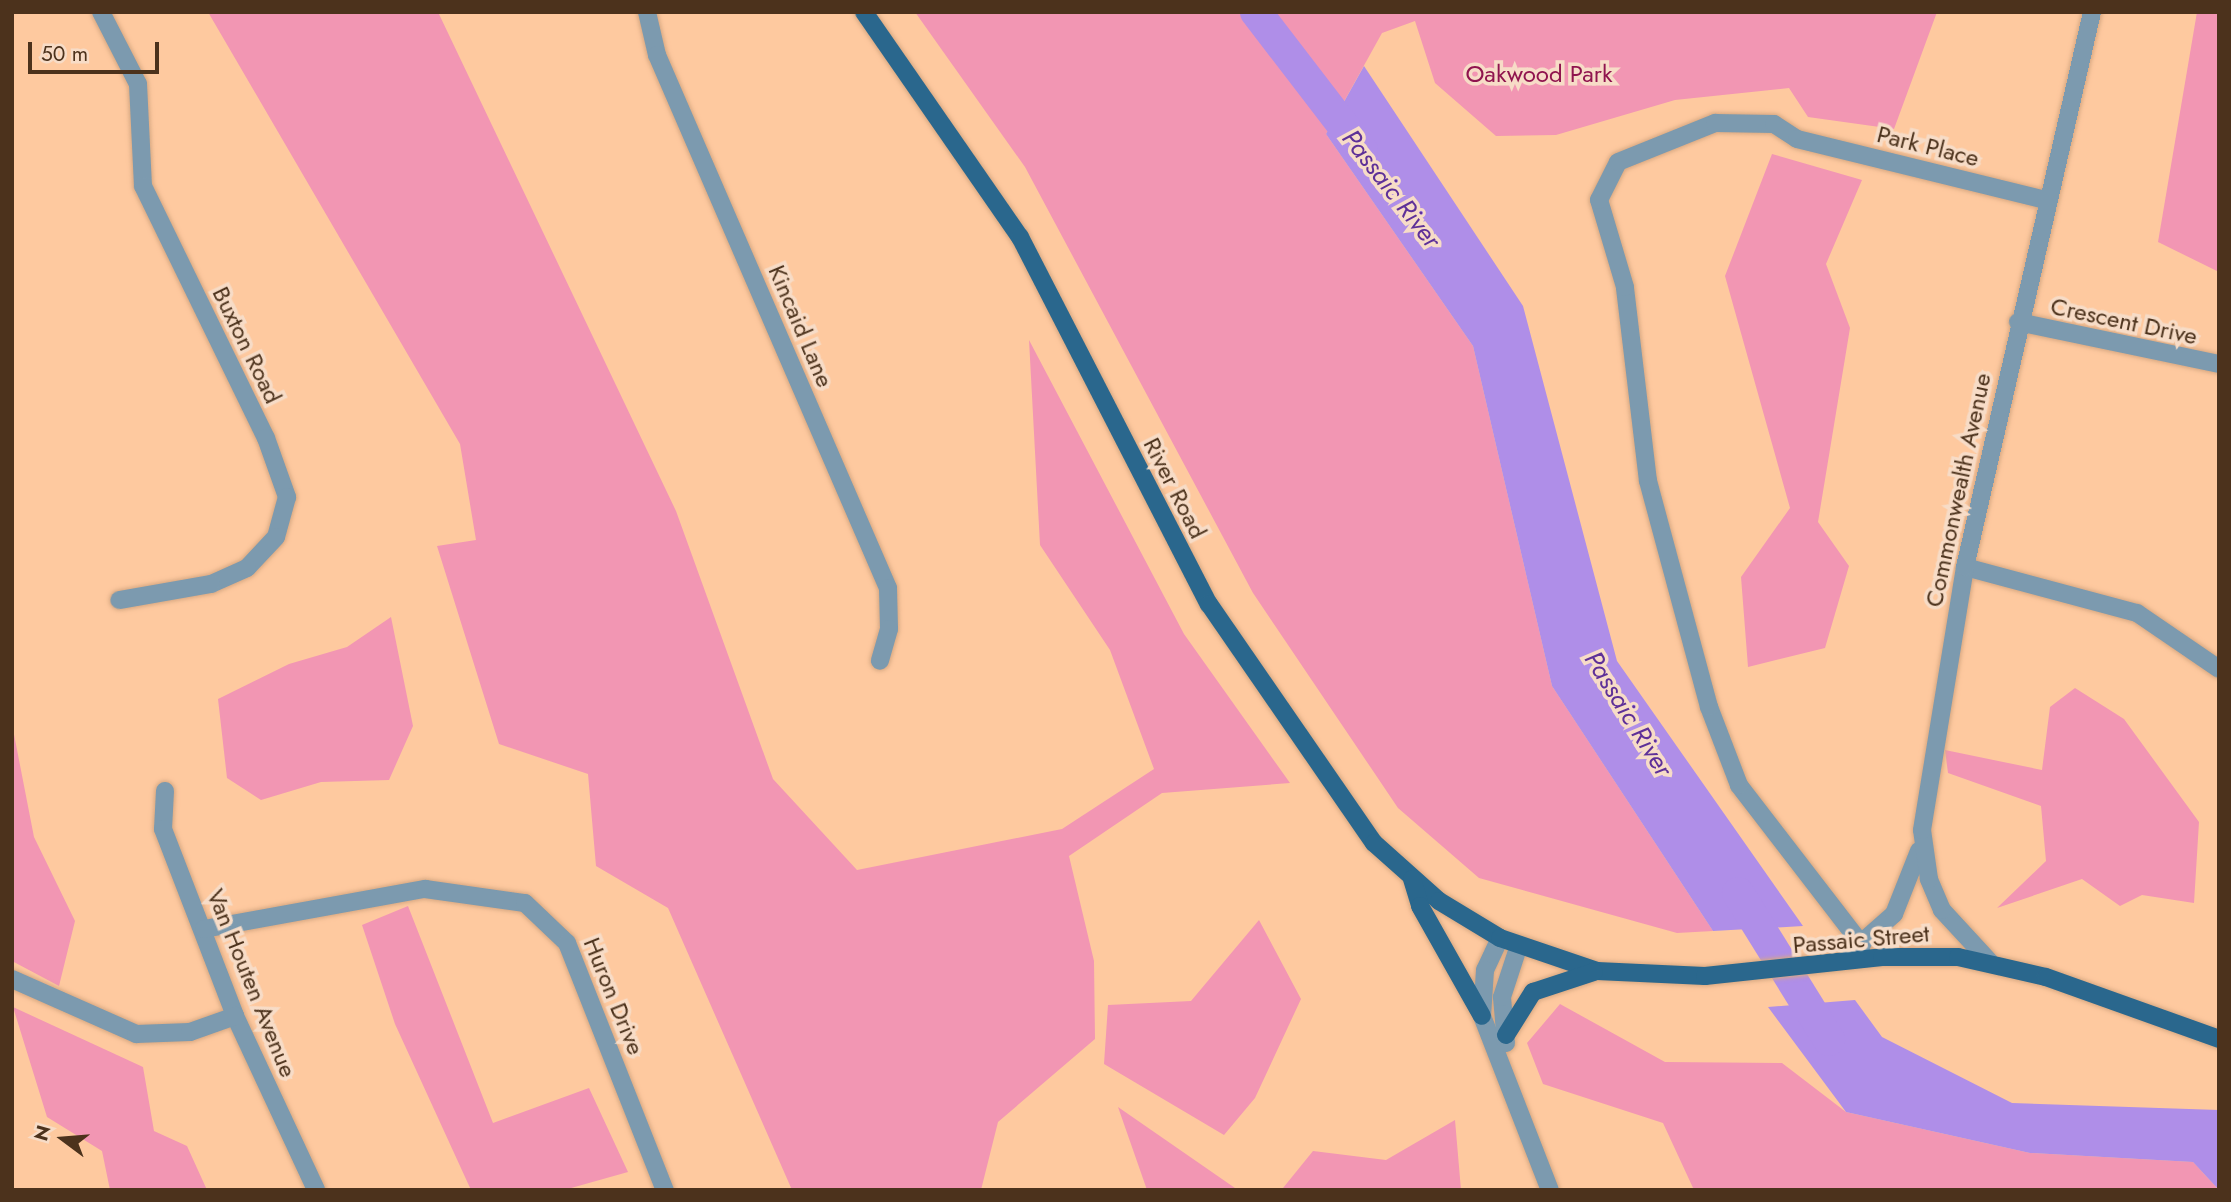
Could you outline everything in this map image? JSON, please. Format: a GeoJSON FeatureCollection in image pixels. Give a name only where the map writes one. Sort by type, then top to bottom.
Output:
{"type":"FeatureCollection","features":[{"type":"Feature","properties":{"kind":"main road","name":"River Road"},"geometry":{"type":"LineString","coordinates":[[864,12],[1020,237],[1209,604],[1342,800],[1412,878],[1500,938]]}},
{"type":"Feature","properties":{"kind":"main road"},"geometry":{"type":"LineString","coordinates":[[1412,878],[1420,906],[1482,1016]]}},
{"type":"Feature","properties":{"kind":"main road","name":"Passaic Street"},"geometry":{"type":"LineString","coordinates":[[1500,938],[1597,971],[1737,974],[1918,956],[1990,962],[2219,1039]]}},
{"type":"Feature","properties":{"kind":"main road"},"geometry":{"type":"LineString","coordinates":[[1506,1035],[1534,992],[1597,971]]}},
{"type":"Feature","properties":{"kind":"street","name":"Buxton Road"},"geometry":{"type":"LineString","coordinates":[[100,12],[138,83],[144,186],[266,438],[287,497],[276,537],[247,568],[211,584],[120,600]]}},
{"type":"Feature","properties":{"kind":"street","name":"Kincaid Lane"},"geometry":{"type":"LineString","coordinates":[[646,12],[657,55],[888,589],[889,629],[880,661]]}},
{"type":"Feature","properties":{"kind":"street","name":"Commonwealth Avenue"},"geometry":{"type":"LineString","coordinates":[[1990,962],[1942,910],[1929,879],[1922,830],[1965,567],[2018,322],[2092,12]]}},
{"type":"Feature","properties":{"kind":"street","name":"Park Place"},"geometry":{"type":"LineString","coordinates":[[1862,945],[1739,785],[1709,707],[1648,481],[1625,287],[1599,200],[1618,162],[1702,127],[1774,124],[1797,139],[2046,200]]}},
{"type":"Feature","properties":{"kind":"street","name":"Crescent Drive"},"geometry":{"type":"LineString","coordinates":[[2018,322],[2164,358],[2219,364]]}},
{"type":"Feature","properties":{"kind":"street"},"geometry":{"type":"LineString","coordinates":[[1965,567],[2137,613],[2219,669]]}},
{"type":"Feature","properties":{"kind":"street","name":"Van Houten Avenue"},"geometry":{"type":"LineString","coordinates":[[165,791],[159,814],[163,829],[204,929],[235,1016],[316,1190]]}},
{"type":"Feature","properties":{"kind":"street"},"geometry":{"type":"LineString","coordinates":[[1830,965],[1862,945],[1904,898],[1922,830]]}},
{"type":"Feature","properties":{"kind":"street","name":"Huron Drive"},"geometry":{"type":"LineString","coordinates":[[204,929],[425,889],[525,903],[567,943],[665,1190]]}},
{"type":"Feature","properties":{"kind":"street"},"geometry":{"type":"LineString","coordinates":[[1500,938],[1485,970],[1482,1016],[1505,1064],[1550,1190]]}},
{"type":"Feature","properties":{"kind":"street"},"geometry":{"type":"LineString","coordinates":[[1505,1064],[1506,1035],[1502,997],[1519,945]]}},
{"type":"Feature","properties":{"kind":"street"},"geometry":{"type":"LineString","coordinates":[[12,979],[136,1034],[190,1032],[235,1016]]}},
{"type":"Feature","properties":{"kind":"green space"},"geometry":{"type":"Polygon","coordinates":[[[208,12],[438,12],[676,511],[773,779],[857,870],[1062,829],[1154,769],[1110,650],[1040,545],[1029,340],[1184,634],[1290,783],[1162,793],[1069,856],[1094,961],[1095,1039],[998,1122],[981,1190],[792,1190],[668,908],[596,866],[588,774],[499,744],[437,546],[476,540],[460,444],[208,12]]]}},
{"type":"Feature","properties":{"kind":"green space","name":"Oakwood Park"},"geometry":{"type":"Polygon","coordinates":[[[915,12],[1937,12],[1894,129],[1808,117],[1789,88],[1675,100],[1556,135],[1496,136],[1435,83],[1415,21],[1382,33],[1326,134],[1473,346],[1552,686],[1713,931],[1677,933],[1479,878],[1398,808],[1253,593],[1025,167],[915,12]]]}},
{"type":"Feature","properties":{"kind":"green space"},"geometry":{"type":"Polygon","coordinates":[[[2197,12],[2219,12],[2219,272],[2158,242],[2197,12]]]}},
{"type":"Feature","properties":{"kind":"green space"},"geometry":{"type":"Polygon","coordinates":[[[1772,154],[1862,180],[1826,264],[1850,328],[1818,522],[1849,566],[1825,648],[1748,667],[1741,577],[1790,508],[1725,276],[1772,154]]]}},
{"type":"Feature","properties":{"kind":"green space"},"geometry":{"type":"Polygon","coordinates":[[[391,617],[413,726],[389,780],[321,782],[261,800],[227,778],[218,699],[289,664],[347,647],[391,617]]]}},
{"type":"Feature","properties":{"kind":"green space"},"geometry":{"type":"Polygon","coordinates":[[[2075,688],[2124,719],[2199,822],[2194,903],[2142,895],[2120,906],[2082,879],[1997,908],[2046,861],[2041,806],[1948,773],[1945,750],[2042,770],[2050,707],[2075,688]]]}},
{"type":"Feature","properties":{"kind":"green space"},"geometry":{"type":"Polygon","coordinates":[[[12,724],[34,837],[75,921],[59,986],[12,961],[12,724]]]}},
{"type":"Feature","properties":{"kind":"green space"},"geometry":{"type":"Polygon","coordinates":[[[408,906],[493,1123],[589,1088],[628,1172],[564,1190],[471,1190],[395,1024],[362,925],[408,906]]]}},
{"type":"Feature","properties":{"kind":"green space"},"geometry":{"type":"Polygon","coordinates":[[[1259,920],[1301,999],[1255,1098],[1224,1135],[1104,1064],[1108,1005],[1191,1001],[1259,920]]]}},
{"type":"Feature","properties":{"kind":"green space"},"geometry":{"type":"Polygon","coordinates":[[[1560,1004],[1665,1062],[1782,1063],[1846,1112],[2030,1153],[2193,1162],[2219,1190],[1694,1190],[1663,1123],[1543,1084],[1527,1043],[1560,1004]]]}},
{"type":"Feature","properties":{"kind":"green space"},"geometry":{"type":"Polygon","coordinates":[[[13,1007],[143,1067],[154,1131],[187,1146],[207,1190],[110,1190],[102,1151],[47,1117],[13,1007]]]}},
{"type":"Feature","properties":{"kind":"green space"},"geometry":{"type":"Polygon","coordinates":[[[1118,1107],[1235,1188],[1283,1188],[1313,1151],[1386,1160],[1455,1120],[1461,1190],[1147,1190],[1118,1107]]]}},
{"type":"Feature","properties":{"kind":"water"},"geometry":{"type":"Polygon","coordinates":[[[1364,66],[1523,306],[1617,661],[1803,926],[1713,931],[1552,686],[1473,346],[1326,134],[1364,66]]]}},
{"type":"Feature","properties":{"kind":"water"},"geometry":{"type":"Polygon","coordinates":[[[1855,1000],[1882,1037],[2012,1103],[2219,1110],[2219,1190],[2193,1162],[2030,1153],[1846,1112],[1768,1007],[1855,1000]]]}},
{"type":"Feature","properties":{"kind":"waterway","name":"Passaic River"},"geometry":{"type":"LineString","coordinates":[[1256,12],[1362,150]]}},
{"type":"Feature","properties":{"kind":"waterway","name":"Passaic River"},"geometry":{"type":"LineString","coordinates":[[1738,893],[1829,1040]]}}]}
